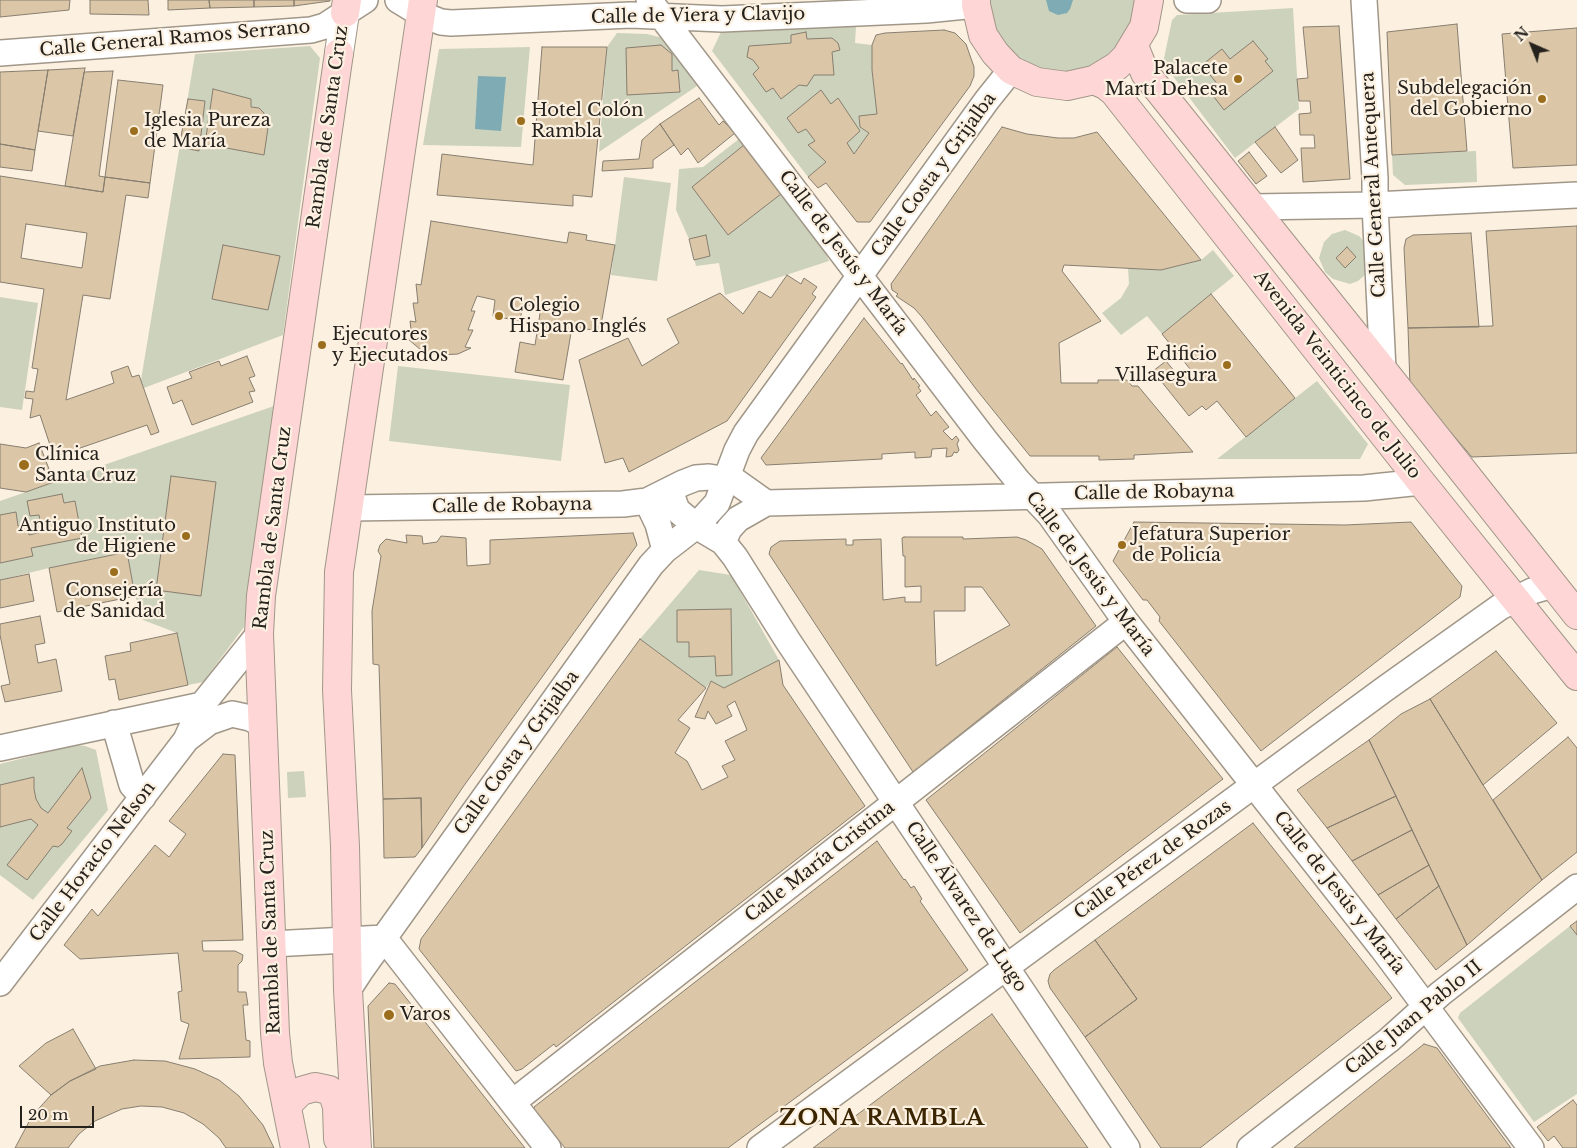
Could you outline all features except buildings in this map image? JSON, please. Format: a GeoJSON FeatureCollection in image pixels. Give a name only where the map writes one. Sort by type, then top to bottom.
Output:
{"type":"FeatureCollection","features":[{"type":"Feature","properties":{"kind":"main road"},"geometry":{"type":"LineString","coordinates":[[976,2],[984,35],[995,53],[1011,70],[1037,82],[1067,86],[1094,80],[1117,66],[1134,46],[1144,27],[1149,0]]}},
{"type":"Feature","properties":{"kind":"main road"},"geometry":{"type":"LineString","coordinates":[[357,1148],[348,990],[349,940],[337,651],[339,572],[422,7]]}},
{"type":"Feature","properties":{"kind":"main road"},"geometry":{"type":"LineString","coordinates":[[1134,46],[1145,73],[1577,615]]}},
{"type":"Feature","properties":{"kind":"main road","name":"Rambla de Santa Cruz"},"geometry":{"type":"LineString","coordinates":[[295,1148],[278,1063],[274,1027],[259,634],[261,596],[339,53]]}},
{"type":"Feature","properties":{"kind":"main road","name":"Avenida Veinticinco de Julio"},"geometry":{"type":"LineString","coordinates":[[1094,80],[1114,92],[1421,482],[1577,676]]}},
{"type":"Feature","properties":{"kind":"main road"},"geometry":{"type":"LineString","coordinates":[[287,1106],[293,1097],[301,1091],[316,1087],[329,1090],[334,1097],[337,1107],[338,1148]]}},
{"type":"Feature","properties":{"kind":"street","name":"Calle de Viera y Clavijo"},"geometry":{"type":"LineString","coordinates":[[398,0],[422,7],[441,22],[451,23],[631,15],[655,8],[722,19],[926,10],[976,2]]}},
{"type":"Feature","properties":{"kind":"street"},"geometry":{"type":"LineString","coordinates":[[1186,0],[1208,0]]}},
{"type":"Feature","properties":{"kind":"street","name":"Calle General Antequera"},"geometry":{"type":"LineString","coordinates":[[1364,0],[1376,178],[1375,205],[1383,370]]}},
{"type":"Feature","properties":{"kind":"street","name":"Calle General Ramos Serrano"},"geometry":{"type":"LineString","coordinates":[[0,53],[311,30],[325,26],[352,4]]}},
{"type":"Feature","properties":{"kind":"street","name":"Rambla de Santa Cruz"},"geometry":{"type":"LineString","coordinates":[[339,53],[352,4]]}},
{"type":"Feature","properties":{"kind":"street","name":"Calle de Jesús y María"},"geometry":{"type":"LineString","coordinates":[[655,8],[990,446],[1063,531],[1126,622],[1426,1006],[1531,1148]]}},
{"type":"Feature","properties":{"kind":"street","name":"Calle Costa y Grijalba"},"geometry":{"type":"LineString","coordinates":[[348,990],[651,565],[665,550],[696,526],[717,503],[737,450],[746,433],[1011,70]]}},
{"type":"Feature","properties":{"kind":"street"},"geometry":{"type":"LineString","coordinates":[[1253,207],[1375,205],[1577,195]]}},
{"type":"Feature","properties":{"kind":"street","name":"Calle de Robayna"},"geometry":{"type":"LineString","coordinates":[[349,508],[608,505],[648,501],[696,478],[725,479]]}},
{"type":"Feature","properties":{"kind":"street"},"geometry":{"type":"LineString","coordinates":[[725,479],[735,481],[766,503]]}},
{"type":"Feature","properties":{"kind":"street","name":"Calle de Robayna"},"geometry":{"type":"LineString","coordinates":[[723,542],[729,529],[737,520],[766,503],[1364,488],[1421,482]]}},
{"type":"Feature","properties":{"kind":"street","name":"Calle Álvarez de Lugo"},"geometry":{"type":"LineString","coordinates":[[672,489],[677,510],[696,526],[723,542],[735,557],[788,641],[1127,1148]]}},
{"type":"Feature","properties":{"kind":"street"},"geometry":{"type":"LineString","coordinates":[[648,501],[658,524],[665,550]]}},
{"type":"Feature","properties":{"kind":"street","name":"Calle Pérez de Rozas"},"geometry":{"type":"LineString","coordinates":[[760,1148],[1500,607],[1532,591],[1553,585]]}},
{"type":"Feature","properties":{"kind":"street","name":"Calle María Cristina"},"geometry":{"type":"LineString","coordinates":[[513,1102],[1126,622]]}},
{"type":"Feature","properties":{"kind":"street"},"geometry":{"type":"LineString","coordinates":[[186,740],[202,705],[259,634]]}},
{"type":"Feature","properties":{"kind":"street"},"geometry":{"type":"LineString","coordinates":[[0,748],[202,705]]}},
{"type":"Feature","properties":{"kind":"street"},"geometry":{"type":"LineString","coordinates":[[186,740],[209,722],[232,714],[250,718],[262,725]]}},
{"type":"Feature","properties":{"kind":"street"},"geometry":{"type":"LineString","coordinates":[[114,723],[132,784],[143,797]]}},
{"type":"Feature","properties":{"kind":"street","name":"Calle Horacio Nelson"},"geometry":{"type":"LineString","coordinates":[[0,983],[186,740]]}},
{"type":"Feature","properties":{"kind":"street","name":"Calle Juan Pablo II"},"geometry":{"type":"LineString","coordinates":[[1250,1148],[1390,1040],[1426,1006],[1577,888]]}},
{"type":"Feature","properties":{"kind":"street"},"geometry":{"type":"LineString","coordinates":[[272,944],[384,938],[548,1148]]}},
{"type":"Feature","properties":{"kind":"green space"},"geometry":{"type":"Polygon","coordinates":[[[986,0],[1138,0],[1132,31],[1097,67],[1073,75],[1024,66],[991,28],[986,0]]]}},
{"type":"Feature","properties":{"kind":"green space"},"geometry":{"type":"Polygon","coordinates":[[[1293,8],[1299,109],[1235,158],[1163,63],[1172,20],[1177,15],[1293,8]]]}},
{"type":"Feature","properties":{"kind":"green space"},"geometry":{"type":"Polygon","coordinates":[[[856,26],[855,43],[872,45],[872,70],[877,114],[859,116],[860,127],[869,133],[854,154],[808,177],[712,51],[721,32],[856,26]]]}},
{"type":"Feature","properties":{"kind":"green space"},"geometry":{"type":"Polygon","coordinates":[[[617,33],[647,34],[663,38],[697,86],[599,152],[607,47],[617,33]]]}},
{"type":"Feature","properties":{"kind":"green space"},"geometry":{"type":"Polygon","coordinates":[[[310,46],[320,58],[283,335],[144,388],[141,380],[195,54],[310,46]]]}},
{"type":"Feature","properties":{"kind":"green space"},"geometry":{"type":"Polygon","coordinates":[[[530,47],[521,147],[423,145],[439,49],[530,47]]]}},
{"type":"Feature","properties":{"kind":"green space"},"geometry":{"type":"Polygon","coordinates":[[[739,139],[823,246],[829,261],[725,295],[719,263],[696,266],[689,239],[676,210],[679,169],[703,167],[739,139]]]}},
{"type":"Feature","properties":{"kind":"green space"},"geometry":{"type":"Polygon","coordinates":[[[1476,151],[1477,182],[1405,185],[1393,175],[1392,155],[1476,151]]]}},
{"type":"Feature","properties":{"kind":"green space"},"geometry":{"type":"Polygon","coordinates":[[[624,177],[671,183],[657,281],[611,275],[624,177]]]}},
{"type":"Feature","properties":{"kind":"green space"},"geometry":{"type":"Polygon","coordinates":[[[1345,230],[1359,236],[1367,245],[1369,260],[1366,274],[1358,281],[1350,284],[1333,279],[1325,272],[1319,258],[1324,242],[1332,234],[1345,230]]]}},
{"type":"Feature","properties":{"kind":"green space"},"geometry":{"type":"Polygon","coordinates":[[[1213,250],[1234,276],[1162,334],[1147,316],[1121,335],[1102,313],[1121,298],[1129,284],[1128,268],[1161,270],[1201,260],[1213,250]]]}},
{"type":"Feature","properties":{"kind":"green space"},"geometry":{"type":"Polygon","coordinates":[[[0,297],[38,303],[22,410],[0,407],[0,297]]]}},
{"type":"Feature","properties":{"kind":"green space"},"geometry":{"type":"Polygon","coordinates":[[[398,366],[570,385],[561,461],[389,441],[398,366]]]}},
{"type":"Feature","properties":{"kind":"green space"},"geometry":{"type":"Polygon","coordinates":[[[1317,381],[1368,444],[1360,459],[1217,459],[1317,381]]]}},
{"type":"Feature","properties":{"kind":"green space"},"geometry":{"type":"Polygon","coordinates":[[[274,406],[244,627],[203,682],[188,685],[177,633],[143,620],[135,596],[127,552],[0,580],[0,501],[274,406]]]}},
{"type":"Feature","properties":{"kind":"green space"},"geometry":{"type":"Polygon","coordinates":[[[699,570],[731,575],[779,660],[724,688],[711,681],[706,688],[640,639],[699,570]]]}},
{"type":"Feature","properties":{"kind":"green space"},"geometry":{"type":"Polygon","coordinates":[[[75,745],[96,750],[108,810],[33,900],[0,875],[0,764],[75,745]]]}},
{"type":"Feature","properties":{"kind":"green space"},"geometry":{"type":"Polygon","coordinates":[[[304,771],[306,797],[288,798],[287,772],[304,771]]]}},
{"type":"Feature","properties":{"kind":"green space"},"geometry":{"type":"Polygon","coordinates":[[[1570,926],[1577,935],[1577,1094],[1534,1122],[1458,1018],[1460,1013],[1570,926]]]}},
{"type":"Feature","properties":{"kind":"water"},"geometry":{"type":"Polygon","coordinates":[[[1046,0],[1073,0],[1067,13],[1058,15],[1049,11],[1046,0]]]}},
{"type":"Feature","properties":{"kind":"water"},"geometry":{"type":"Polygon","coordinates":[[[478,76],[506,77],[501,131],[475,129],[478,76]]]}},
{"type":"Feature","properties":{"kind":"place","name":"Palacete Martí Dehesa"},"geometry":{"type":"Point","coordinates":[1238,79]}},
{"type":"Feature","properties":{"kind":"place","name":"Subdelegación del Gobierno"},"geometry":{"type":"Point","coordinates":[1542,99]}},
{"type":"Feature","properties":{"kind":"place","name":"Hotel Colón Rambla"},"geometry":{"type":"Point","coordinates":[521,121]}},
{"type":"Feature","properties":{"kind":"place","name":"Iglesia Pureza de María"},"geometry":{"type":"Point","coordinates":[134,131]}},
{"type":"Feature","properties":{"kind":"place","name":"Colegio Hispano Inglés"},"geometry":{"type":"Point","coordinates":[499,316]}},
{"type":"Feature","properties":{"kind":"place","name":"Ejecutores y Ejecutados"},"geometry":{"type":"Point","coordinates":[322,345]}},
{"type":"Feature","properties":{"kind":"place","name":"Edificio Villasegura"},"geometry":{"type":"Point","coordinates":[1227,365]}},
{"type":"Feature","properties":{"kind":"place","name":"Clínica Santa Cruz"},"geometry":{"type":"Point","coordinates":[24,465]}},
{"type":"Feature","properties":{"kind":"place","name":"Antiguo Instituto de Higiene"},"geometry":{"type":"Point","coordinates":[186,536]}},
{"type":"Feature","properties":{"kind":"place","name":"Jefatura Superior de Policía"},"geometry":{"type":"Point","coordinates":[1122,545]}},
{"type":"Feature","properties":{"kind":"place","name":"Consejería de Sanidad"},"geometry":{"type":"Point","coordinates":[114,572]}},
{"type":"Feature","properties":{"kind":"place","name":"Varos"},"geometry":{"type":"Point","coordinates":[389,1015]}},
{"type":"Feature","properties":{"kind":"district","name":"ZONA RAMBLA"},"geometry":{"type":"Point","coordinates":[882,1119]}}]}
